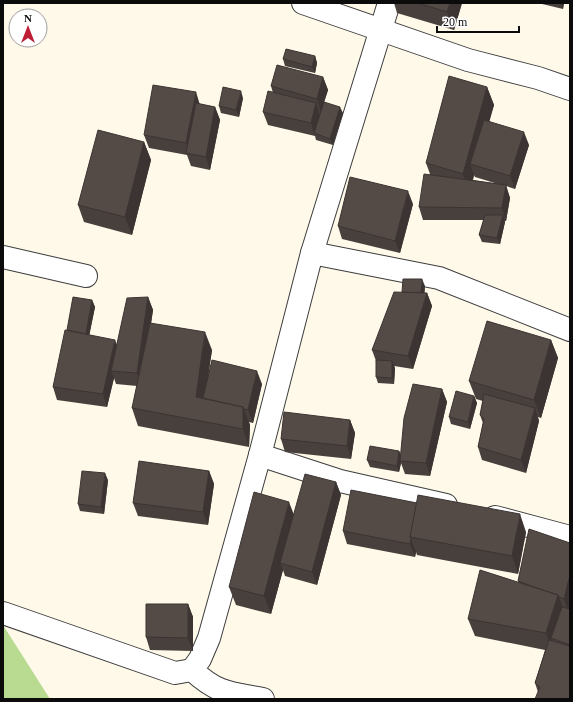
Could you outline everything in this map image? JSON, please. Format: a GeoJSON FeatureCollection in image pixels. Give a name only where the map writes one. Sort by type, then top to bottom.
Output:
{"type":"FeatureCollection","features":[{"type":"Feature","properties":{"kind":"street"},"geometry":{"type":"LineString","coordinates":[[303,3],[468,60],[538,78],[570,89]]}},
{"type":"Feature","properties":{"kind":"street"},"geometry":{"type":"LineString","coordinates":[[3,613],[175,673],[192,670],[200,659],[209,638],[260,455],[312,253],[382,31],[389,3]]}},
{"type":"Feature","properties":{"kind":"street"},"geometry":{"type":"LineString","coordinates":[[312,253],[439,278],[570,330]]}},
{"type":"Feature","properties":{"kind":"street"},"geometry":{"type":"LineString","coordinates":[[3,257],[86,276]]}},
{"type":"Feature","properties":{"kind":"street"},"geometry":{"type":"LineString","coordinates":[[260,455],[340,481],[469,511],[570,537]]}},
{"type":"Feature","properties":{"kind":"street"},"geometry":{"type":"LineString","coordinates":[[192,670],[208,684],[227,693],[263,699]]}},
{"type":"Feature","properties":{"kind":"green space"},"geometry":{"type":"Polygon","coordinates":[[[3,625],[50,699],[3,699],[3,625]]]}},
{"type":"Feature","properties":{"kind":"building"},"geometry":{"type":"Polygon","coordinates":[[[418,3],[450,3],[447,12],[418,3]]]}},
{"type":"Feature","properties":{"kind":"building"},"geometry":{"type":"Polygon","coordinates":[[[286,49],[315,56],[312,67],[283,59],[286,49]]]}},
{"type":"Feature","properties":{"kind":"building"},"geometry":{"type":"Polygon","coordinates":[[[277,65],[323,77],[317,99],[271,86],[277,65]]]}},
{"type":"Feature","properties":{"kind":"building"},"geometry":{"type":"Polygon","coordinates":[[[449,76],[487,87],[463,174],[426,163],[449,76]]]}},
{"type":"Feature","properties":{"kind":"building"},"geometry":{"type":"Polygon","coordinates":[[[153,85],[196,92],[186,143],[144,135],[153,85]]]}},
{"type":"Feature","properties":{"kind":"building"},"geometry":{"type":"Polygon","coordinates":[[[223,87],[241,91],[236,110],[219,106],[223,87]]]}},
{"type":"Feature","properties":{"kind":"building"},"geometry":{"type":"Polygon","coordinates":[[[268,91],[316,103],[311,123],[263,112],[268,91]]]}},
{"type":"Feature","properties":{"kind":"building"},"geometry":{"type":"Polygon","coordinates":[[[324,102],[340,107],[330,139],[314,133],[324,102]]]}},
{"type":"Feature","properties":{"kind":"building"},"geometry":{"type":"Polygon","coordinates":[[[196,103],[215,107],[206,157],[186,153],[196,103]]]}},
{"type":"Feature","properties":{"kind":"building"},"geometry":{"type":"Polygon","coordinates":[[[484,120],[524,132],[510,176],[470,164],[484,120]]]}},
{"type":"Feature","properties":{"kind":"building"},"geometry":{"type":"Polygon","coordinates":[[[98,130],[144,142],[125,217],[78,205],[98,130]]]}},
{"type":"Feature","properties":{"kind":"building"},"geometry":{"type":"Polygon","coordinates":[[[424,174],[506,185],[502,208],[419,207],[424,174]]]}},
{"type":"Feature","properties":{"kind":"building"},"geometry":{"type":"Polygon","coordinates":[[[350,177],[408,191],[395,241],[338,226],[350,177]]]}},
{"type":"Feature","properties":{"kind":"building"},"geometry":{"type":"Polygon","coordinates":[[[485,215],[503,215],[497,238],[479,235],[485,215]]]}},
{"type":"Feature","properties":{"kind":"building"},"geometry":{"type":"Polygon","coordinates":[[[403,279],[422,279],[421,293],[402,292],[403,279]]]}},
{"type":"Feature","properties":{"kind":"building"},"geometry":{"type":"Polygon","coordinates":[[[394,292],[427,293],[408,356],[372,350],[394,292]]]}},
{"type":"Feature","properties":{"kind":"building"},"geometry":{"type":"Polygon","coordinates":[[[73,297],[92,300],[86,334],[67,330],[73,297]]]}},
{"type":"Feature","properties":{"kind":"building"},"geometry":{"type":"Polygon","coordinates":[[[148,297],[137,373],[111,371],[127,298],[148,297]]]}},
{"type":"Feature","properties":{"kind":"building"},"geometry":{"type":"Polygon","coordinates":[[[487,321],[551,340],[534,400],[469,381],[487,321]]]}},
{"type":"Feature","properties":{"kind":"building"},"geometry":{"type":"Polygon","coordinates":[[[150,323],[205,332],[196,397],[243,407],[243,429],[132,408],[150,323]]]}},
{"type":"Feature","properties":{"kind":"building"},"geometry":{"type":"Polygon","coordinates":[[[65,330],[115,340],[103,394],[53,387],[65,330]]]}},
{"type":"Feature","properties":{"kind":"building"},"geometry":{"type":"Polygon","coordinates":[[[212,360],[257,371],[248,410],[244,409],[243,407],[203,398],[212,360]]]}},
{"type":"Feature","properties":{"kind":"building"},"geometry":{"type":"Polygon","coordinates":[[[376,360],[392,361],[392,378],[376,377],[376,360]]]}},
{"type":"Feature","properties":{"kind":"building"},"geometry":{"type":"Polygon","coordinates":[[[413,384],[442,389],[426,463],[400,461],[404,418],[413,384]]]}},
{"type":"Feature","properties":{"kind":"building"},"geometry":{"type":"Polygon","coordinates":[[[456,391],[474,396],[468,422],[449,417],[456,391]]]}},
{"type":"Feature","properties":{"kind":"building"},"geometry":{"type":"Polygon","coordinates":[[[484,394],[535,408],[521,460],[478,447],[484,419],[480,415],[484,394]]]}},
{"type":"Feature","properties":{"kind":"building"},"geometry":{"type":"Polygon","coordinates":[[[284,412],[350,420],[347,446],[281,439],[284,412]]]}},
{"type":"Feature","properties":{"kind":"building"},"geometry":{"type":"Polygon","coordinates":[[[370,446],[399,451],[397,466],[367,460],[370,446]]]}},
{"type":"Feature","properties":{"kind":"building"},"geometry":{"type":"Polygon","coordinates":[[[139,461],[209,471],[203,512],[133,503],[139,461]]]}},
{"type":"Feature","properties":{"kind":"building"},"geometry":{"type":"Polygon","coordinates":[[[82,471],[105,473],[101,507],[78,504],[82,471]]]}},
{"type":"Feature","properties":{"kind":"building"},"geometry":{"type":"Polygon","coordinates":[[[305,474],[336,482],[312,572],[280,563],[305,474]]]}},
{"type":"Feature","properties":{"kind":"building"},"geometry":{"type":"Polygon","coordinates":[[[351,490],[417,503],[410,544],[343,531],[351,490]]]}},
{"type":"Feature","properties":{"kind":"building"},"geometry":{"type":"Polygon","coordinates":[[[254,492],[289,502],[264,596],[229,587],[254,492]]]}},
{"type":"Feature","properties":{"kind":"building"},"geometry":{"type":"Polygon","coordinates":[[[418,495],[520,514],[512,556],[410,537],[418,495]]]}},
{"type":"Feature","properties":{"kind":"building"},"geometry":{"type":"Polygon","coordinates":[[[529,529],[570,543],[570,575],[564,599],[558,595],[518,581],[529,529]]]}},
{"type":"Feature","properties":{"kind":"building"},"geometry":{"type":"Polygon","coordinates":[[[480,570],[558,595],[546,633],[468,619],[480,570]]]}},
{"type":"Feature","properties":{"kind":"building"},"geometry":{"type":"Polygon","coordinates":[[[146,604],[188,604],[188,638],[146,637],[146,604]]]}},
{"type":"Feature","properties":{"kind":"building"},"geometry":{"type":"Polygon","coordinates":[[[562,607],[570,609],[570,645],[551,638],[562,607]]]}},
{"type":"Feature","properties":{"kind":"building"},"geometry":{"type":"Polygon","coordinates":[[[549,640],[570,646],[570,699],[535,699],[540,687],[535,683],[549,640]]]}}]}
